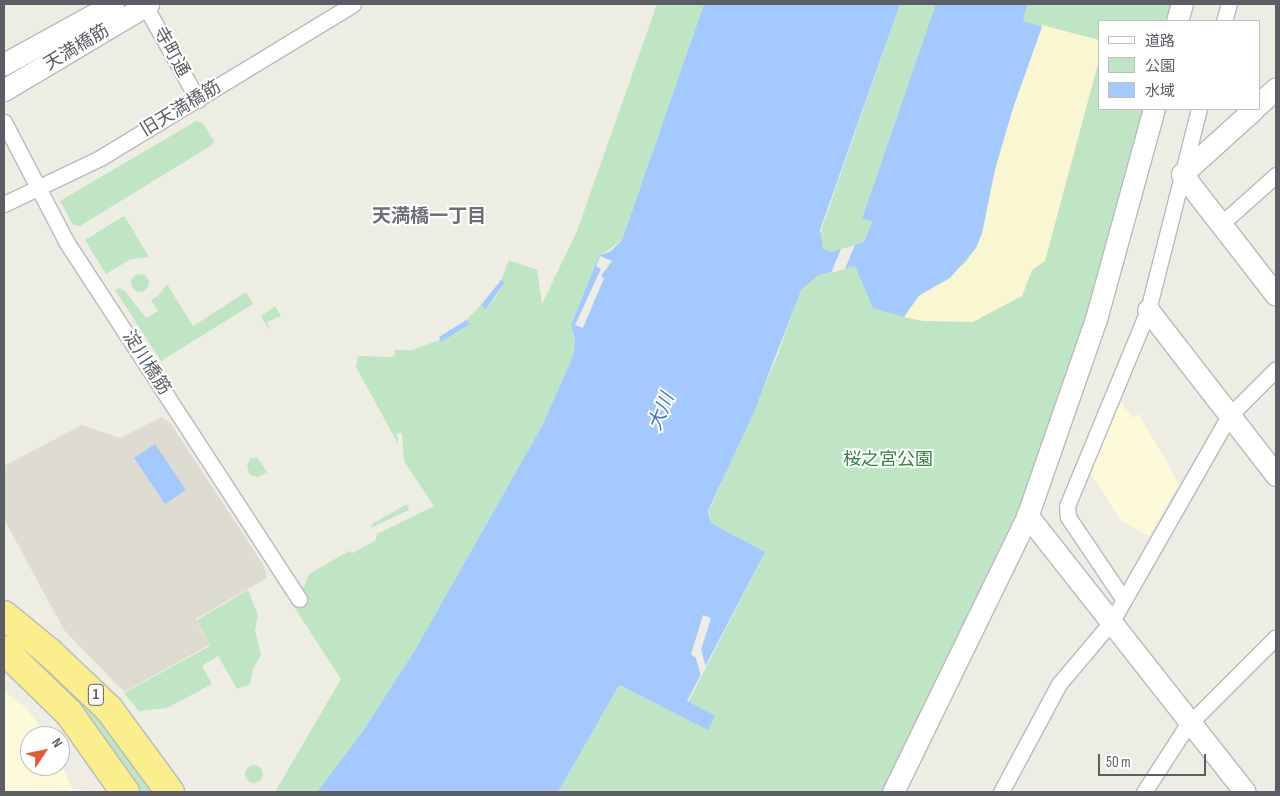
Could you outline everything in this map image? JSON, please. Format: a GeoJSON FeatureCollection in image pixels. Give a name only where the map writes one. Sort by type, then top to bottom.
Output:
{"type":"FeatureCollection","features":[{"type":"Feature","properties":{"kind":"highway","name":"1"},"geometry":{"type":"LineString","coordinates":[[4,616],[49,652],[109,709],[170,792]]}},
{"type":"Feature","properties":{"kind":"highway","name":"1"},"geometry":{"type":"LineString","coordinates":[[4,650],[69,713],[125,792]]}},
{"type":"Feature","properties":{"kind":"street","name":"天満橋筋"},"geometry":{"type":"LineString","coordinates":[[4,64],[113,4]]}},
{"type":"Feature","properties":{"kind":"street","name":"天満橋筋"},"geometry":{"type":"LineString","coordinates":[[4,90],[146,4]]}},
{"type":"Feature","properties":{"kind":"street","name":"寺町通"},"geometry":{"type":"LineString","coordinates":[[146,4],[198,100]]}},
{"type":"Feature","properties":{"kind":"street","name":"旧天満橋筋"},"geometry":{"type":"LineString","coordinates":[[4,204],[100,158],[198,100],[350,4]]}},
{"type":"Feature","properties":{"kind":"street"},"geometry":{"type":"LineString","coordinates":[[1177,20],[1182,4]]}},
{"type":"Feature","properties":{"kind":"street"},"geometry":{"type":"LineString","coordinates":[[1224,20],[1230,4]]}},
{"type":"Feature","properties":{"kind":"street"},"geometry":{"type":"LineString","coordinates":[[1260,103],[1276,88]]}},
{"type":"Feature","properties":{"kind":"street"},"geometry":{"type":"LineString","coordinates":[[896,791],[1027,515],[1096,319],[1154,110]]}},
{"type":"Feature","properties":{"kind":"street"},"geometry":{"type":"LineString","coordinates":[[1124,600],[1068,517],[1068,506],[1148,310],[1200,110]]}},
{"type":"Feature","properties":{"kind":"street"},"geometry":{"type":"LineString","coordinates":[[1182,174],[1253,110]]}},
{"type":"Feature","properties":{"kind":"street","name":"淀川橋筋"},"geometry":{"type":"LineString","coordinates":[[4,122],[40,186],[67,243],[299,599]]}},
{"type":"Feature","properties":{"kind":"street"},"geometry":{"type":"LineString","coordinates":[[1182,174],[1276,295]]}},
{"type":"Feature","properties":{"kind":"street"},"geometry":{"type":"LineString","coordinates":[[1221,224],[1276,174]]}},
{"type":"Feature","properties":{"kind":"street"},"geometry":{"type":"LineString","coordinates":[[1148,310],[1276,476]]}},
{"type":"Feature","properties":{"kind":"street"},"geometry":{"type":"LineString","coordinates":[[1001,792],[1059,684],[1112,621],[1229,416],[1276,369]]}},
{"type":"Feature","properties":{"kind":"street"},"geometry":{"type":"LineString","coordinates":[[1027,515],[1245,792]]}},
{"type":"Feature","properties":{"kind":"street"},"geometry":{"type":"LineString","coordinates":[[1144,792],[1191,721],[1276,637]]}},
{"type":"Feature","properties":{"kind":"shaded area"},"geometry":{"type":"Polygon","coordinates":[[[1118,398],[1133,418],[1139,414],[1179,484],[1149,536],[1120,520],[1089,470],[1118,398]]]}},
{"type":"Feature","properties":{"kind":"shaded area"},"geometry":{"type":"Polygon","coordinates":[[[161,417],[171,424],[264,566],[267,578],[196,619],[209,645],[124,692],[64,630],[4,519],[4,466],[82,425],[120,438],[161,417]]]}},
{"type":"Feature","properties":{"kind":"shaded area"},"geometry":{"type":"Polygon","coordinates":[[[4,691],[26,708],[40,726],[20,726],[20,776],[67,776],[72,788],[90,792],[4,792],[4,691]]]}},
{"type":"Feature","properties":{"kind":"green space"},"geometry":{"type":"Polygon","coordinates":[[[657,4],[704,4],[622,240],[600,256],[571,325],[575,340],[573,356],[542,426],[415,650],[363,731],[317,792],[275,792],[341,679],[292,604],[306,595],[303,589],[309,574],[349,551],[353,553],[376,540],[377,534],[434,506],[404,461],[402,433],[397,433],[398,444],[356,367],[358,356],[392,357],[395,356],[395,350],[412,350],[455,334],[469,324],[466,320],[481,305],[486,309],[494,299],[505,282],[501,280],[509,260],[537,270],[542,304],[577,231],[657,4]]]}},
{"type":"Feature","properties":{"kind":"green space","name":"桜之宮公園"},"geometry":{"type":"Polygon","coordinates":[[[900,4],[1174,4],[1169,20],[1098,20],[1098,110],[1146,110],[1101,275],[1023,508],[884,792],[558,792],[618,685],[681,716],[765,552],[711,523],[709,511],[777,357],[900,4]]]}},
{"type":"Feature","properties":{"kind":"green space"},"geometry":{"type":"Polygon","coordinates":[[[196,121],[203,123],[214,141],[212,145],[80,226],[73,225],[60,201],[196,121]]]}},
{"type":"Feature","properties":{"kind":"green space"},"geometry":{"type":"Polygon","coordinates":[[[125,217],[149,257],[131,259],[106,274],[85,240],[125,217]]]}},
{"type":"Feature","properties":{"kind":"green space"},"geometry":{"type":"Polygon","coordinates":[[[140,274],[146,277],[149,283],[146,289],[140,292],[134,289],[131,283],[134,277],[140,274]]]}},
{"type":"Feature","properties":{"kind":"green space"},"geometry":{"type":"Polygon","coordinates":[[[167,284],[193,326],[246,292],[253,304],[161,361],[115,290],[120,288],[125,291],[146,318],[158,311],[151,300],[158,296],[167,284]]]}},
{"type":"Feature","properties":{"kind":"green space"},"geometry":{"type":"Polygon","coordinates":[[[275,306],[281,316],[267,322],[270,332],[261,316],[275,306]]]}},
{"type":"Feature","properties":{"kind":"green space"},"geometry":{"type":"Polygon","coordinates":[[[257,457],[267,472],[258,477],[250,475],[247,466],[250,459],[257,457]]]}},
{"type":"Feature","properties":{"kind":"green space"},"geometry":{"type":"Polygon","coordinates":[[[407,504],[409,510],[371,528],[372,524],[407,504]]]}},
{"type":"Feature","properties":{"kind":"green space"},"geometry":{"type":"Polygon","coordinates":[[[248,590],[258,615],[255,630],[261,655],[253,669],[250,684],[237,689],[218,656],[202,666],[212,684],[167,708],[139,711],[124,693],[210,646],[197,620],[248,590]]]}},
{"type":"Feature","properties":{"kind":"green space"},"geometry":{"type":"Polygon","coordinates":[[[4,630],[98,715],[155,792],[137,792],[56,681],[4,636],[4,630]]]}},
{"type":"Feature","properties":{"kind":"green space"},"geometry":{"type":"Polygon","coordinates":[[[254,765],[260,768],[263,774],[260,780],[254,783],[248,780],[245,774],[248,768],[254,765]]]}},
{"type":"Feature","properties":{"kind":"sand"},"geometry":{"type":"Polygon","coordinates":[[[1042,25],[1098,40],[1098,64],[1045,261],[1032,270],[1022,296],[973,322],[923,321],[904,317],[919,296],[965,263],[976,247],[982,233],[995,169],[1013,108],[1042,25]]]}},
{"type":"Feature","properties":{"kind":"water","name":"大川"},"geometry":{"type":"Polygon","coordinates":[[[704,4],[900,4],[820,230],[823,249],[831,252],[864,242],[873,221],[862,219],[936,4],[1027,4],[1023,21],[1042,27],[1013,108],[995,169],[982,233],[976,248],[950,278],[918,296],[904,317],[873,308],[855,266],[818,275],[801,290],[754,412],[708,511],[711,523],[765,552],[687,701],[715,716],[708,730],[619,685],[558,792],[317,792],[363,731],[415,650],[542,426],[573,356],[575,340],[571,325],[599,256],[611,251],[622,240],[704,4]]]}},
{"type":"Feature","properties":{"kind":"water"},"geometry":{"type":"Polygon","coordinates":[[[501,280],[505,282],[486,309],[481,305],[501,280]]]}},
{"type":"Feature","properties":{"kind":"water"},"geometry":{"type":"Polygon","coordinates":[[[466,320],[470,324],[441,342],[439,337],[466,320]]]}},
{"type":"Feature","properties":{"kind":"water"},"geometry":{"type":"Polygon","coordinates":[[[155,444],[186,490],[165,504],[134,458],[155,444]]]}},
{"type":"Feature","properties":{"kind":"pier"},"geometry":{"type":"Polygon","coordinates":[[[855,245],[845,269],[831,273],[841,249],[855,245]]]}},
{"type":"Feature","properties":{"kind":"pier"},"geometry":{"type":"Polygon","coordinates":[[[600,256],[612,261],[601,276],[604,278],[583,328],[575,325],[601,269],[596,266],[600,256]]]}},
{"type":"Feature","properties":{"kind":"pier"},"geometry":{"type":"Polygon","coordinates":[[[703,615],[711,618],[701,650],[706,667],[701,676],[696,658],[691,654],[703,615]]]}},
{"type":"Feature","properties":{"kind":"district","name":"天満橋一丁目"},"geometry":{"type":"Point","coordinates":[429,217]}}]}
